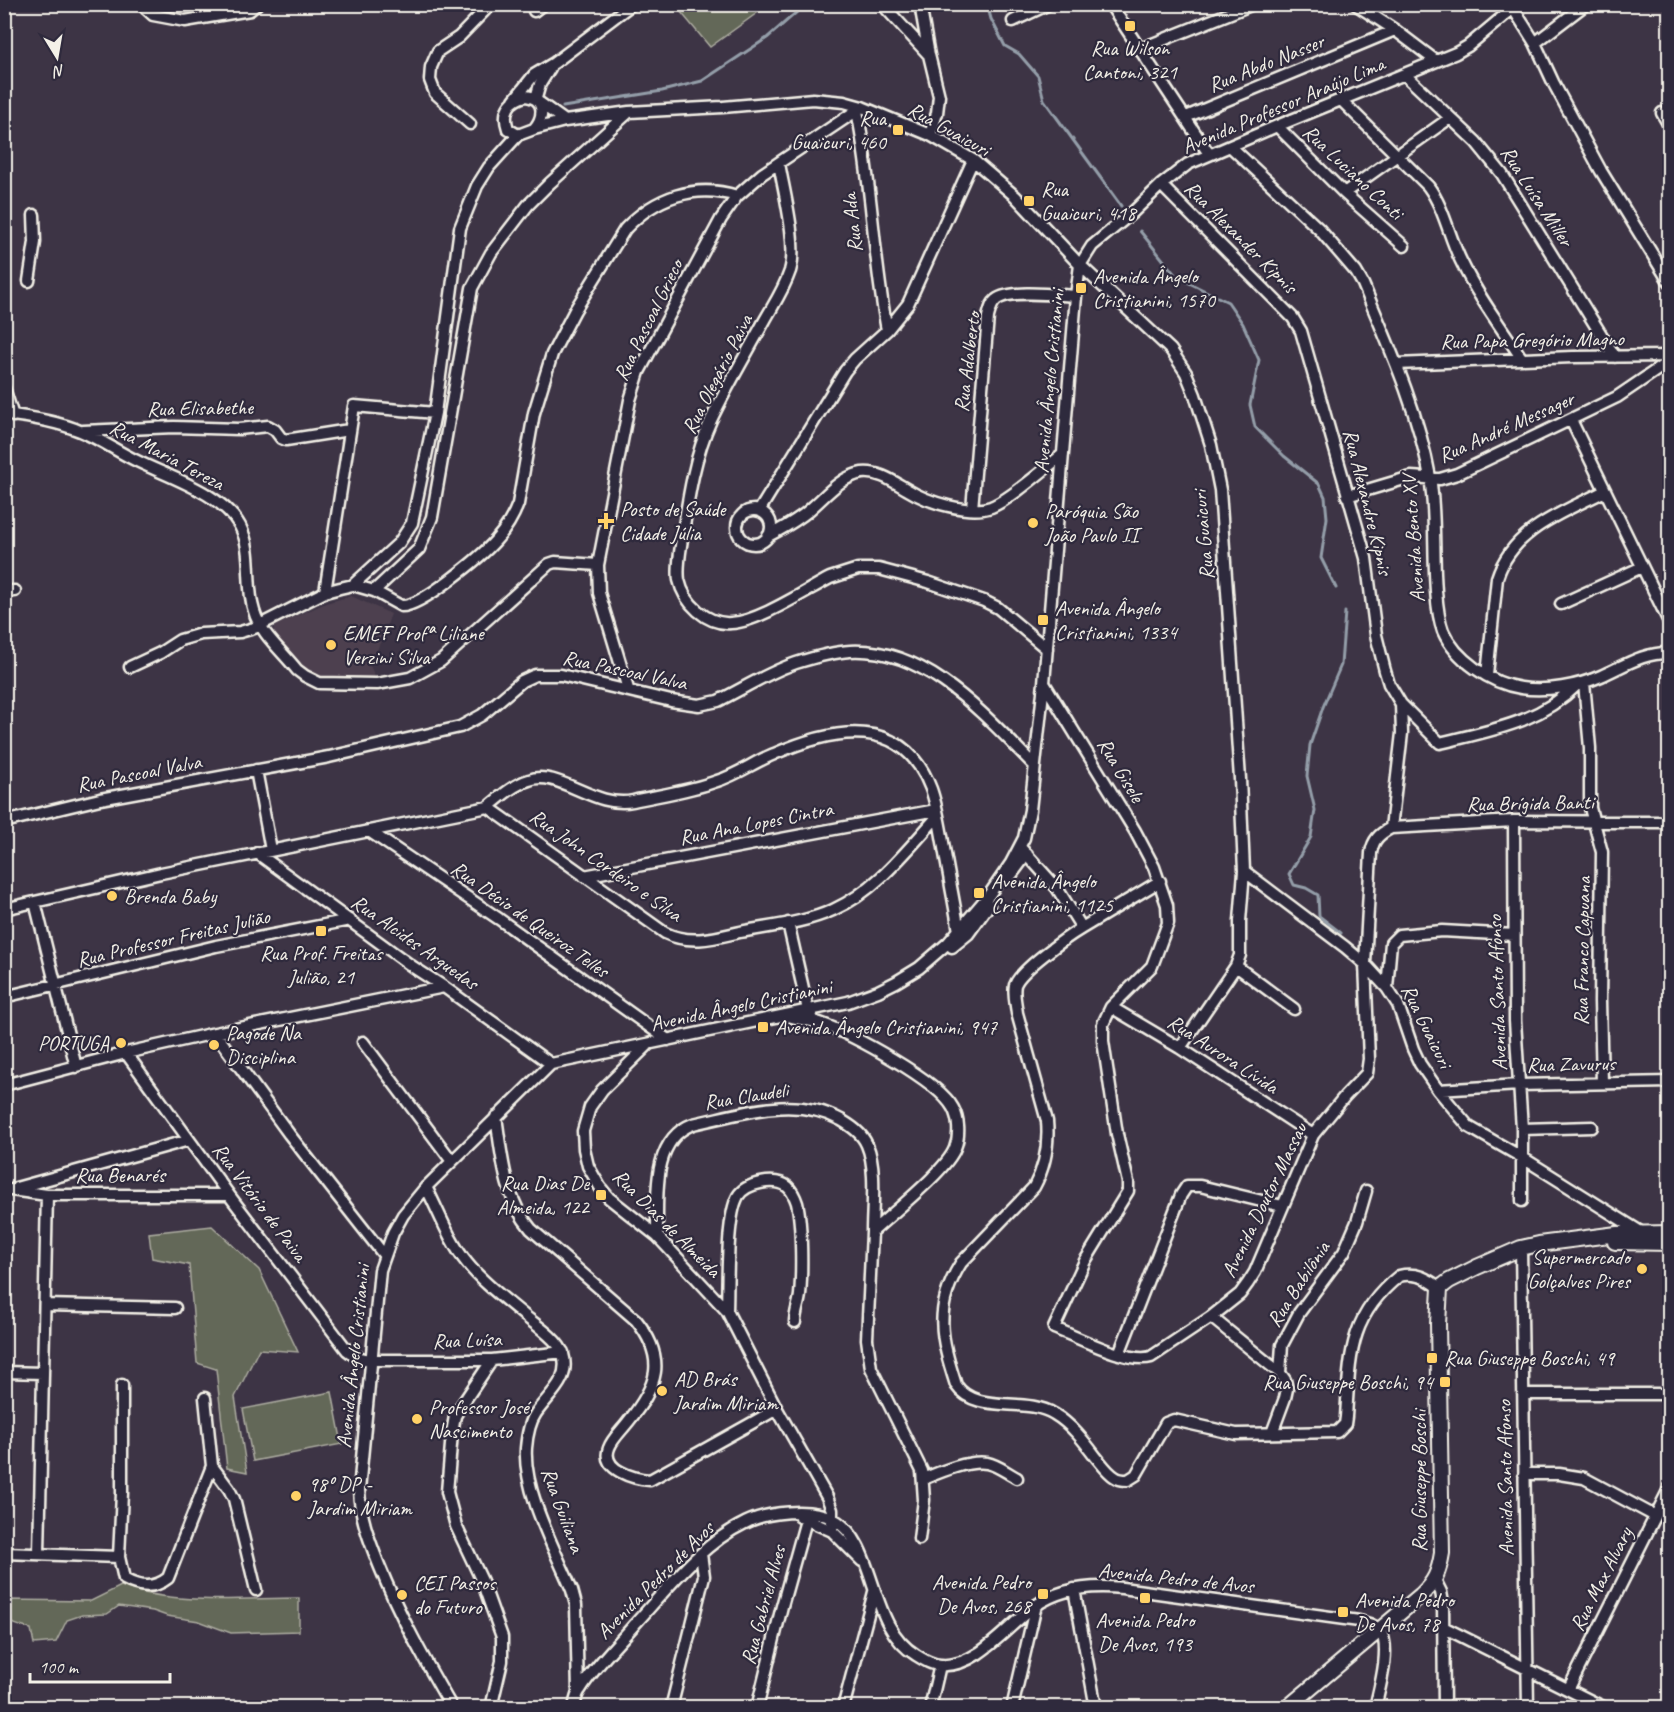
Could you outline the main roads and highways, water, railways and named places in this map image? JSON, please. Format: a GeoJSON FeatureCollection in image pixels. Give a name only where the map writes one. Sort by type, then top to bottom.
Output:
{"type":"FeatureCollection","features":[{"type":"Feature","properties":{"kind":"main road"},"geometry":{"type":"LineString","coordinates":[[1647,1238],[1670,1233]]}},
{"type":"Feature","properties":{"kind":"main road"},"geometry":{"type":"LineString","coordinates":[[1647,1238],[1670,1243]]}},
{"type":"Feature","properties":{"kind":"main road","name":"Rua Giuseppe Boschi"},"geometry":{"type":"LineString","coordinates":[[1287,1707],[1380,1631],[1435,1580],[1442,1553],[1438,1324],[1440,1288],[1460,1275],[1521,1248],[1552,1241],[1647,1238]]}},
{"type":"Feature","properties":{"kind":"waterway"},"geometry":{"type":"LineString","coordinates":[[563,107],[662,91],[702,81],[767,38],[806,4]]}},
{"type":"Feature","properties":{"kind":"waterway"},"geometry":{"type":"LineString","coordinates":[[987,4],[991,19],[1005,46],[1019,54],[1038,76],[1044,100],[1121,206]]}},
{"type":"Feature","properties":{"kind":"waterway"},"geometry":{"type":"LineString","coordinates":[[1140,231],[1177,277],[1228,302],[1243,324],[1259,360],[1250,405],[1255,427],[1284,456],[1319,484],[1325,497],[1327,518],[1321,558],[1336,588]]}},
{"type":"Feature","properties":{"kind":"waterway"},"geometry":{"type":"LineString","coordinates":[[1341,933],[1319,916],[1318,895],[1306,888],[1294,885],[1289,874],[1311,837],[1315,810],[1307,776],[1310,745],[1341,665],[1345,612]]}},
{"type":"Feature","properties":{"kind":"place","name":"Rua Wilson Cantoni, 321"},"geometry":{"type":"Point","coordinates":[1130,26]}},
{"type":"Feature","properties":{"kind":"place","name":"Rua Guaicuri, 460"},"geometry":{"type":"Point","coordinates":[898,130]}},
{"type":"Feature","properties":{"kind":"place","name":"Rua Guaicuri, 418"},"geometry":{"type":"Point","coordinates":[1029,201]}},
{"type":"Feature","properties":{"kind":"place","name":"Avenida Ângelo Cristianini, 1570"},"geometry":{"type":"Point","coordinates":[1081,288]}},
{"type":"Feature","properties":{"kind":"place","name":"Posto de Saúde Cidade Júlia"},"geometry":{"type":"Point","coordinates":[606,521]}},
{"type":"Feature","properties":{"kind":"place","name":"Paróquia São João Paulo II"},"geometry":{"type":"Point","coordinates":[1033,523]}},
{"type":"Feature","properties":{"kind":"place","name":"Avenida Ângelo Cristianini, 1334"},"geometry":{"type":"Point","coordinates":[1043,620]}},
{"type":"Feature","properties":{"kind":"place","name":"EMEF Profª Liliane Verzini Silva"},"geometry":{"type":"Point","coordinates":[331,645]}},
{"type":"Feature","properties":{"kind":"place","name":"Avenida Ângelo Cristianini, 1125"},"geometry":{"type":"Point","coordinates":[979,893]}},
{"type":"Feature","properties":{"kind":"place","name":"Brenda Baby"},"geometry":{"type":"Point","coordinates":[112,896]}},
{"type":"Feature","properties":{"kind":"place","name":"Rua Prof. Freitas Julião, 21"},"geometry":{"type":"Point","coordinates":[321,931]}},
{"type":"Feature","properties":{"kind":"place","name":"Avenida Ângelo Cristianini, 947"},"geometry":{"type":"Point","coordinates":[763,1027]}},
{"type":"Feature","properties":{"kind":"place","name":"PORTUGA"},"geometry":{"type":"Point","coordinates":[121,1043]}},
{"type":"Feature","properties":{"kind":"place","name":"Pagode Na Disciplina"},"geometry":{"type":"Point","coordinates":[214,1045]}},
{"type":"Feature","properties":{"kind":"place","name":"Rua Dias De Almeida, 122"},"geometry":{"type":"Point","coordinates":[601,1195]}},
{"type":"Feature","properties":{"kind":"place","name":"Supermercado Golçalves Pires"},"geometry":{"type":"Point","coordinates":[1642,1269]}},
{"type":"Feature","properties":{"kind":"place","name":"Rua Giuseppe Boschi, 49"},"geometry":{"type":"Point","coordinates":[1432,1358]}},
{"type":"Feature","properties":{"kind":"place","name":"Rua Giuseppe Boschi, 94"},"geometry":{"type":"Point","coordinates":[1445,1382]}},
{"type":"Feature","properties":{"kind":"place","name":"AD Brás Jardim Miriam"},"geometry":{"type":"Point","coordinates":[662,1391]}},
{"type":"Feature","properties":{"kind":"place","name":"Professor José Nascimento"},"geometry":{"type":"Point","coordinates":[417,1419]}},
{"type":"Feature","properties":{"kind":"place","name":"98º DP - Jardim Miriam"},"geometry":{"type":"Point","coordinates":[296,1496]}},
{"type":"Feature","properties":{"kind":"place","name":"Avenida Pedro De Avos, 268"},"geometry":{"type":"Point","coordinates":[1043,1594]}},
{"type":"Feature","properties":{"kind":"place","name":"CEI Passos do Futuro"},"geometry":{"type":"Point","coordinates":[402,1595]}},
{"type":"Feature","properties":{"kind":"place","name":"Avenida Pedro De Avos, 193"},"geometry":{"type":"Point","coordinates":[1145,1598]}},
{"type":"Feature","properties":{"kind":"place","name":"Avenida Pedro De Avos, 78"},"geometry":{"type":"Point","coordinates":[1343,1612]}}]}
